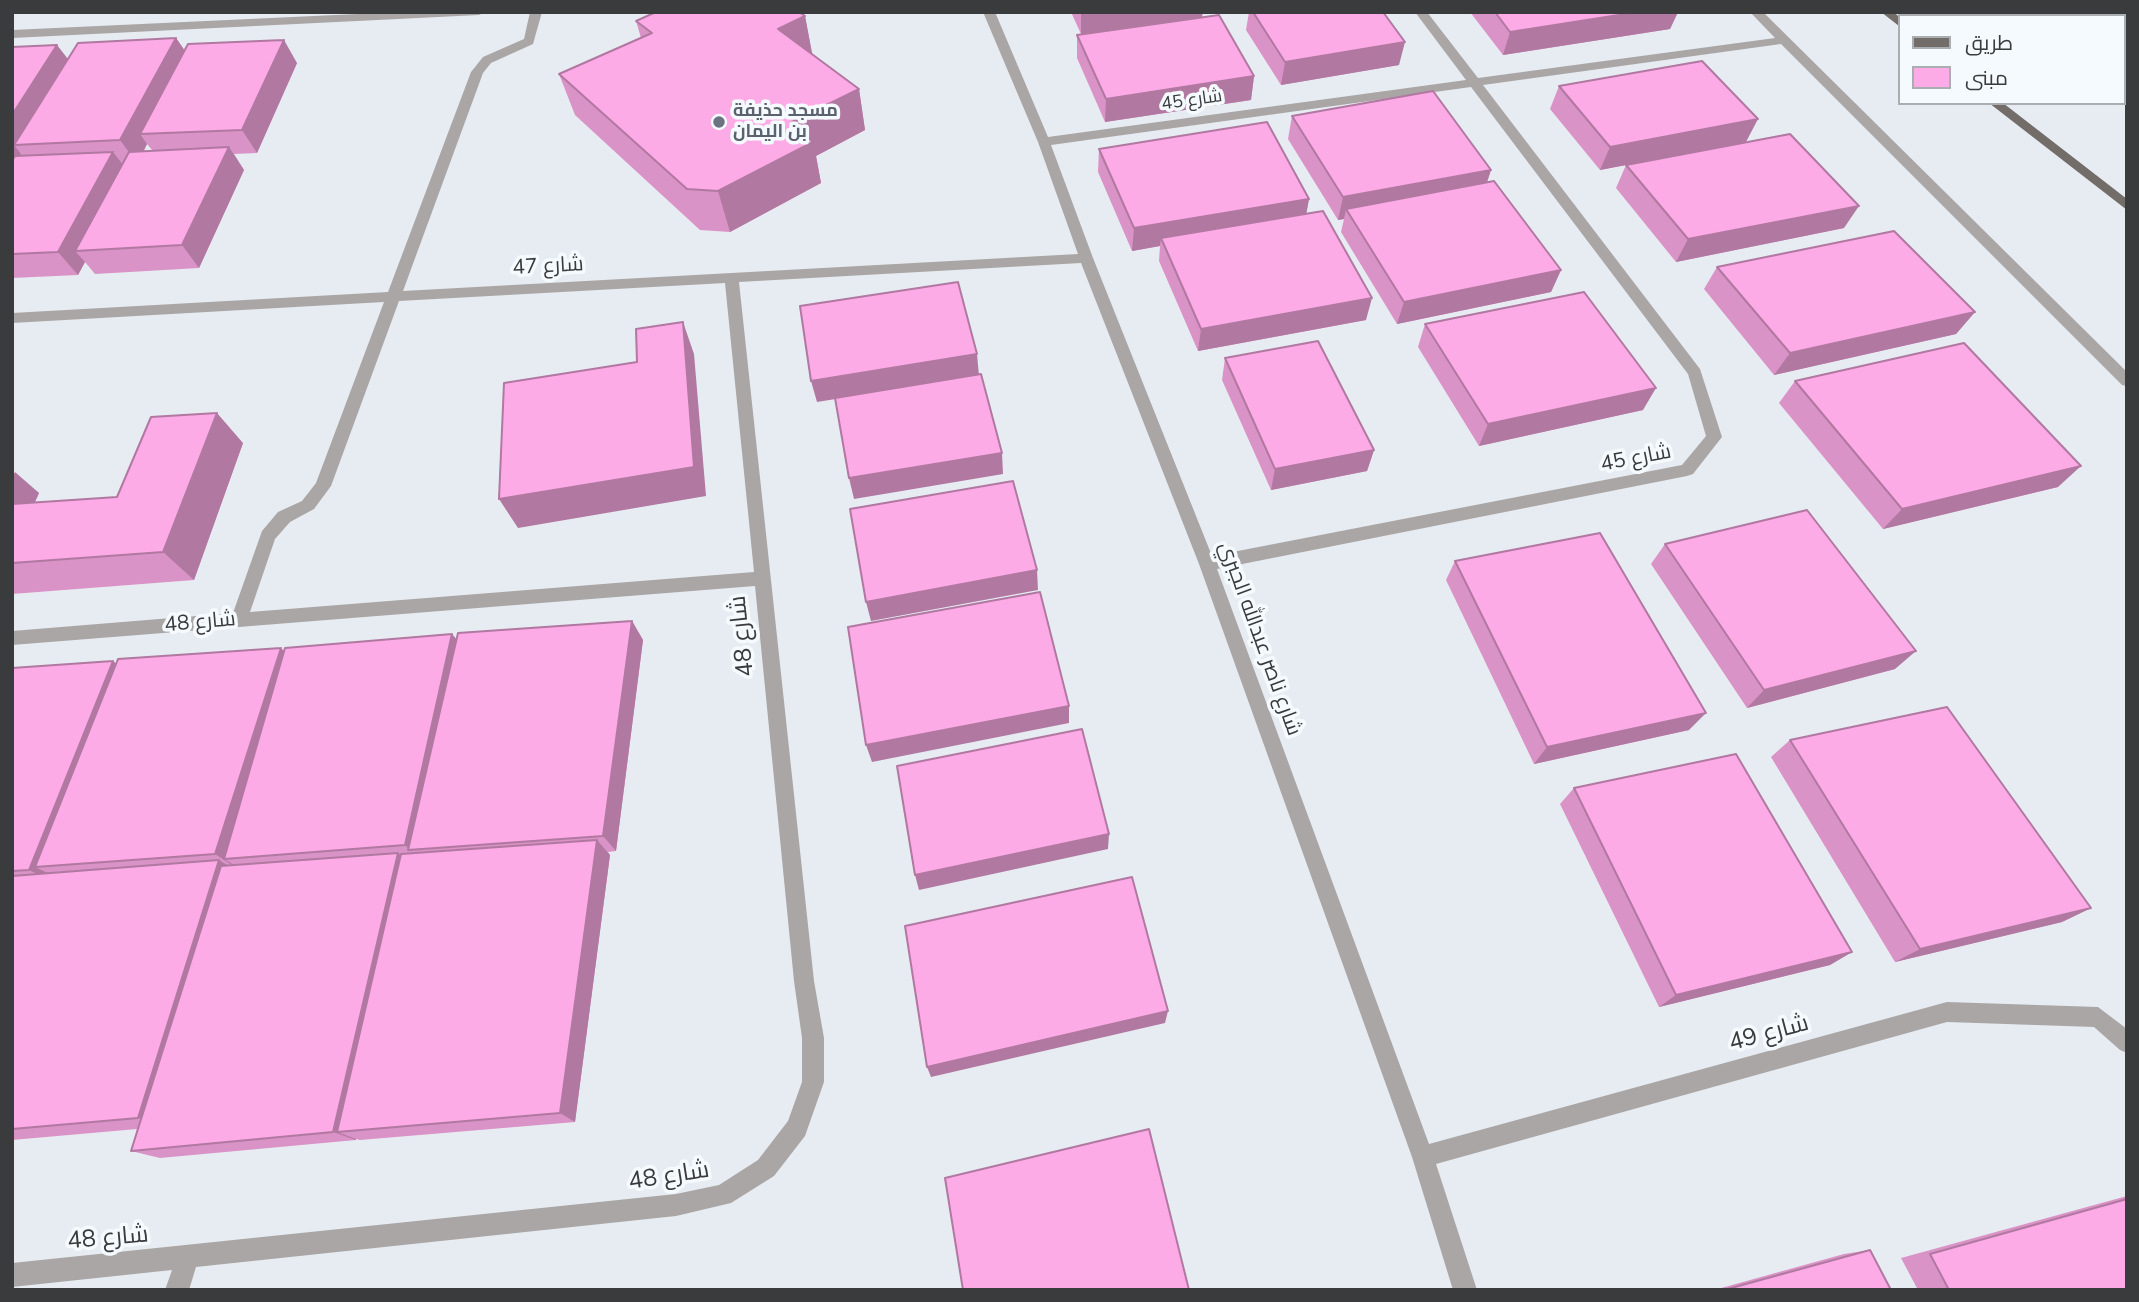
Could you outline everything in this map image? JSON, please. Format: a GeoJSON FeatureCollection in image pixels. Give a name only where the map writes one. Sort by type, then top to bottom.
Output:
{"type":"FeatureCollection","features":[{"type":"Feature","properties":{"kind":"main road"},"geometry":{"type":"LineString","coordinates":[[1998,105],[2127,206]]}},
{"type":"Feature","properties":{"kind":"main road"},"geometry":{"type":"LineString","coordinates":[[2103,188],[2127,215]]}},
{"type":"Feature","properties":{"kind":"street"},"geometry":{"type":"LineString","coordinates":[[12,34],[479,12]]}},
{"type":"Feature","properties":{"kind":"street"},"geometry":{"type":"LineString","coordinates":[[239,620],[268,536],[284,517],[307,505],[323,486],[477,72],[487,60],[529,41],[536,12]]}},
{"type":"Feature","properties":{"kind":"street","name":"شارع ناصر عبدالله الجبري"},"geometry":{"type":"LineString","coordinates":[[989,12],[1044,142],[1086,258],[1207,564],[1423,1157],[1465,1290]]}},
{"type":"Feature","properties":{"kind":"street","name":"شارع 45"},"geometry":{"type":"LineString","coordinates":[[1207,564],[1686,470],[1714,437],[1695,373],[1421,12]]}},
{"type":"Feature","properties":{"kind":"street"},"geometry":{"type":"LineString","coordinates":[[1756,12],[2127,381]]}},
{"type":"Feature","properties":{"kind":"street","name":"شارع 45"},"geometry":{"type":"LineString","coordinates":[[1044,142],[1471,81],[1784,40]]}},
{"type":"Feature","properties":{"kind":"street","name":"شارع 47"},"geometry":{"type":"LineString","coordinates":[[12,318],[1086,258]]}},
{"type":"Feature","properties":{"kind":"street","name":"شارع 48"},"geometry":{"type":"LineString","coordinates":[[12,1275],[676,1205],[723,1195],[766,1168],[797,1128],[813,1082],[813,1038],[804,981],[732,278]]}},
{"type":"Feature","properties":{"kind":"street","name":"شارع 48"},"geometry":{"type":"LineString","coordinates":[[12,638],[764,578]]}},
{"type":"Feature","properties":{"kind":"street","name":"شارع 49"},"geometry":{"type":"LineString","coordinates":[[1423,1157],[1947,1012],[2098,1017],[2127,1043]]}},
{"type":"Feature","properties":{"kind":"street"},"geometry":{"type":"LineString","coordinates":[[177,1290],[188,1258]]}},
{"type":"Feature","properties":{"kind":"building","name":"مسجد حذيفة بن اليمان"},"geometry":{"type":"Polygon","coordinates":[[[656,12],[799,12],[805,16],[778,29],[859,89],[792,122],[813,142],[718,191],[687,189],[559,74],[652,33],[636,21],[656,12]]]}},
{"type":"Feature","properties":{"kind":"building"},"geometry":{"type":"Polygon","coordinates":[[[1253,12],[1383,12],[1405,42],[1285,62],[1253,12]]]}},
{"type":"Feature","properties":{"kind":"building"},"geometry":{"type":"Polygon","coordinates":[[[1495,12],[1638,12],[1510,32],[1495,12]]]}},
{"type":"Feature","properties":{"kind":"building"},"geometry":{"type":"Polygon","coordinates":[[[1219,15],[1254,76],[1106,99],[1077,35],[1219,15]]]}},
{"type":"Feature","properties":{"kind":"building"},"geometry":{"type":"Polygon","coordinates":[[[176,38],[120,140],[14,145],[78,43],[176,38]]]}},
{"type":"Feature","properties":{"kind":"building"},"geometry":{"type":"Polygon","coordinates":[[[284,40],[242,130],[140,134],[188,44],[284,40]]]}},
{"type":"Feature","properties":{"kind":"building"},"geometry":{"type":"Polygon","coordinates":[[[57,45],[12,115],[12,47],[57,45]]]}},
{"type":"Feature","properties":{"kind":"building"},"geometry":{"type":"Polygon","coordinates":[[[1702,61],[1758,119],[1610,147],[1559,86],[1702,61]]]}},
{"type":"Feature","properties":{"kind":"building"},"geometry":{"type":"Polygon","coordinates":[[[1433,91],[1491,170],[1343,197],[1292,116],[1433,91]]]}},
{"type":"Feature","properties":{"kind":"building"},"geometry":{"type":"Polygon","coordinates":[[[1267,122],[1309,199],[1134,228],[1099,149],[1267,122]]]}},
{"type":"Feature","properties":{"kind":"building"},"geometry":{"type":"Polygon","coordinates":[[[1790,134],[1859,206],[1688,239],[1626,165],[1790,134]]]}},
{"type":"Feature","properties":{"kind":"building"},"geometry":{"type":"Polygon","coordinates":[[[229,147],[182,245],[75,251],[129,152],[229,147]]]}},
{"type":"Feature","properties":{"kind":"building"},"geometry":{"type":"Polygon","coordinates":[[[113,152],[58,252],[12,254],[12,161],[15,156],[113,152]]]}},
{"type":"Feature","properties":{"kind":"building"},"geometry":{"type":"Polygon","coordinates":[[[1494,181],[1561,270],[1404,302],[1346,209],[1494,181]]]}},
{"type":"Feature","properties":{"kind":"building"},"geometry":{"type":"Polygon","coordinates":[[[1323,211],[1372,298],[1201,329],[1161,238],[1323,211]]]}},
{"type":"Feature","properties":{"kind":"building"},"geometry":{"type":"Polygon","coordinates":[[[1894,231],[1975,312],[1790,353],[1717,267],[1894,231]]]}},
{"type":"Feature","properties":{"kind":"building"},"geometry":{"type":"Polygon","coordinates":[[[958,282],[977,354],[811,381],[800,306],[958,282]]]}},
{"type":"Feature","properties":{"kind":"building"},"geometry":{"type":"Polygon","coordinates":[[[1584,292],[1656,388],[1488,424],[1425,324],[1584,292]]]}},
{"type":"Feature","properties":{"kind":"building"},"geometry":{"type":"Polygon","coordinates":[[[683,322],[694,467],[499,499],[504,383],[637,362],[636,329],[683,322]]]}},
{"type":"Feature","properties":{"kind":"building"},"geometry":{"type":"Polygon","coordinates":[[[1318,341],[1374,450],[1275,469],[1225,358],[1318,341]]]}},
{"type":"Feature","properties":{"kind":"building"},"geometry":{"type":"Polygon","coordinates":[[[1964,343],[2081,466],[1902,509],[1795,381],[1964,343]]]}},
{"type":"Feature","properties":{"kind":"building"},"geometry":{"type":"Polygon","coordinates":[[[981,374],[1002,453],[849,478],[835,398],[981,374]]]}},
{"type":"Feature","properties":{"kind":"building"},"geometry":{"type":"Polygon","coordinates":[[[217,413],[163,552],[12,563],[12,504],[117,497],[151,417],[217,413]]]}},
{"type":"Feature","properties":{"kind":"building"},"geometry":{"type":"Polygon","coordinates":[[[1013,481],[1037,570],[866,602],[850,509],[1013,481]]]}},
{"type":"Feature","properties":{"kind":"building"},"geometry":{"type":"Polygon","coordinates":[[[1807,510],[1916,651],[1764,690],[1665,544],[1807,510]]]}},
{"type":"Feature","properties":{"kind":"building"},"geometry":{"type":"Polygon","coordinates":[[[1600,533],[1706,713],[1547,747],[1455,561],[1600,533]]]}},
{"type":"Feature","properties":{"kind":"building"},"geometry":{"type":"Polygon","coordinates":[[[1040,592],[1069,706],[866,745],[848,627],[1040,592]]]}},
{"type":"Feature","properties":{"kind":"building"},"geometry":{"type":"Polygon","coordinates":[[[632,621],[603,836],[408,850],[458,633],[632,621]]]}},
{"type":"Feature","properties":{"kind":"building"},"geometry":{"type":"Polygon","coordinates":[[[452,634],[405,845],[224,859],[285,648],[452,634]]]}},
{"type":"Feature","properties":{"kind":"building"},"geometry":{"type":"Polygon","coordinates":[[[281,648],[215,854],[35,867],[118,659],[281,648]]]}},
{"type":"Feature","properties":{"kind":"building"},"geometry":{"type":"Polygon","coordinates":[[[113,661],[29,870],[12,871],[12,668],[113,661]]]}},
{"type":"Feature","properties":{"kind":"building"},"geometry":{"type":"Polygon","coordinates":[[[1947,707],[2091,908],[1920,949],[1790,740],[1947,707]]]}},
{"type":"Feature","properties":{"kind":"building"},"geometry":{"type":"Polygon","coordinates":[[[1082,729],[1109,834],[915,875],[897,766],[1082,729]]]}},
{"type":"Feature","properties":{"kind":"building"},"geometry":{"type":"Polygon","coordinates":[[[1736,754],[1852,952],[1676,995],[1574,788],[1736,754]]]}},
{"type":"Feature","properties":{"kind":"building"},"geometry":{"type":"Polygon","coordinates":[[[597,840],[560,1113],[337,1132],[401,854],[597,840]]]}},
{"type":"Feature","properties":{"kind":"building"},"geometry":{"type":"Polygon","coordinates":[[[398,853],[333,1132],[131,1151],[221,866],[398,853]]]}},
{"type":"Feature","properties":{"kind":"building"},"geometry":{"type":"Polygon","coordinates":[[[219,860],[138,1118],[12,1129],[12,876],[219,860]]]}},
{"type":"Feature","properties":{"kind":"building"},"geometry":{"type":"Polygon","coordinates":[[[1132,877],[1168,1011],[927,1067],[905,926],[1132,877]]]}},
{"type":"Feature","properties":{"kind":"building"},"geometry":{"type":"Polygon","coordinates":[[[1149,1129],[1189,1290],[963,1290],[945,1178],[1149,1129]]]}},
{"type":"Feature","properties":{"kind":"building"},"geometry":{"type":"Polygon","coordinates":[[[2127,1199],[2127,1290],[1949,1290],[1930,1254],[2127,1199]]]}},
{"type":"Feature","properties":{"kind":"building"},"geometry":{"type":"Polygon","coordinates":[[[1870,1250],[1891,1290],[1724,1290],[1870,1250]]]}},
{"type":"Feature","properties":{"kind":"place","name":"مسجد حذيفة بن اليمان"},"geometry":{"type":"Point","coordinates":[719,122]}}]}
